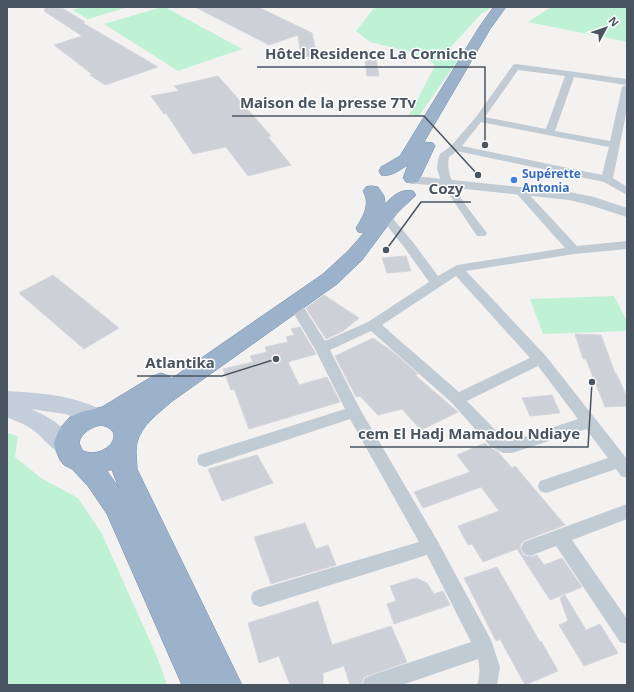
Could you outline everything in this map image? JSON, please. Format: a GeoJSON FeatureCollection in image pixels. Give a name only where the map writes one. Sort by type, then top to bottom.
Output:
{"type":"FeatureCollection","features":[{"type":"Feature","properties":{"kind":"highway"},"geometry":{"type":"LineString","coordinates":[[387,171],[406,159],[484,29],[500,7]]}},
{"type":"Feature","properties":{"kind":"highway"},"geometry":{"type":"LineString","coordinates":[[74,454],[90,464],[110,460],[118,454],[138,417],[163,396],[330,279],[354,258],[370,238],[384,216],[412,185],[416,164],[510,7]]}},
{"type":"Feature","properties":{"kind":"highway"},"geometry":{"type":"LineString","coordinates":[[198,685],[118,509],[95,474],[74,454],[67,438],[74,428],[86,420],[101,416],[153,388],[324,269],[357,239],[372,216],[377,200],[368,185],[370,178],[378,173],[387,171],[403,173],[412,185]]}},
{"type":"Feature","properties":{"kind":"highway"},"geometry":{"type":"LineString","coordinates":[[372,191],[385,197],[401,197],[412,185]]}},
{"type":"Feature","properties":{"kind":"highway"},"geometry":{"type":"LineString","coordinates":[[101,416],[121,421],[126,440],[124,469],[226,685]]}},
{"type":"Feature","properties":{"kind":"main road"},"geometry":{"type":"LineString","coordinates":[[7,399],[41,402],[101,416]]}},
{"type":"Feature","properties":{"kind":"main road"},"geometry":{"type":"LineString","coordinates":[[7,408],[39,422],[74,454]]}},
{"type":"Feature","properties":{"kind":"street"},"geometry":{"type":"LineString","coordinates":[[481,233],[447,184],[442,169],[443,160],[444,156],[455,148],[479,119],[516,67],[627,82]]}},
{"type":"Feature","properties":{"kind":"street"},"geometry":{"type":"LineString","coordinates":[[549,132],[570,75]]}},
{"type":"Feature","properties":{"kind":"street"},"geometry":{"type":"LineString","coordinates":[[607,179],[627,87]]}},
{"type":"Feature","properties":{"kind":"street"},"geometry":{"type":"LineString","coordinates":[[479,119],[614,145]]}},
{"type":"Feature","properties":{"kind":"street"},"geometry":{"type":"LineString","coordinates":[[455,148],[607,179],[627,192]]}},
{"type":"Feature","properties":{"kind":"street"},"geometry":{"type":"LineString","coordinates":[[412,185],[447,184],[520,191],[589,200],[627,213]]}},
{"type":"Feature","properties":{"kind":"street"},"geometry":{"type":"LineString","coordinates":[[520,191],[574,250]]}},
{"type":"Feature","properties":{"kind":"street"},"geometry":{"type":"LineString","coordinates":[[384,216],[408,244],[436,283]]}},
{"type":"Feature","properties":{"kind":"street"},"geometry":{"type":"LineString","coordinates":[[322,348],[373,325],[457,269],[574,250],[627,244]]}},
{"type":"Feature","properties":{"kind":"street"},"geometry":{"type":"LineString","coordinates":[[457,269],[540,359],[623,466],[546,486]]}},
{"type":"Feature","properties":{"kind":"street"},"geometry":{"type":"LineString","coordinates":[[295,304],[322,348],[354,412],[431,546],[484,647],[490,667],[487,685]]}},
{"type":"Feature","properties":{"kind":"street"},"geometry":{"type":"LineString","coordinates":[[373,325],[457,399],[496,442],[503,447],[512,447],[589,422]]}},
{"type":"Feature","properties":{"kind":"street"},"geometry":{"type":"LineString","coordinates":[[457,399],[540,359]]}},
{"type":"Feature","properties":{"kind":"street"},"geometry":{"type":"LineString","coordinates":[[205,460],[354,412]]}},
{"type":"Feature","properties":{"kind":"street"},"geometry":{"type":"LineString","coordinates":[[530,548],[627,511]]}},
{"type":"Feature","properties":{"kind":"street"},"geometry":{"type":"LineString","coordinates":[[560,536],[627,635]]}},
{"type":"Feature","properties":{"kind":"street"},"geometry":{"type":"LineString","coordinates":[[260,598],[431,546]]}},
{"type":"Feature","properties":{"kind":"street"},"geometry":{"type":"LineString","coordinates":[[372,685],[484,647]]}},
{"type":"Feature","properties":{"kind":"green space"},"geometry":{"type":"Polygon","coordinates":[[[82,7],[128,7],[88,19],[72,10],[82,7]]]}},
{"type":"Feature","properties":{"kind":"green space"},"geometry":{"type":"Polygon","coordinates":[[[165,7],[242,49],[178,71],[104,24],[165,7]]]}},
{"type":"Feature","properties":{"kind":"green space"},"geometry":{"type":"Polygon","coordinates":[[[375,7],[491,7],[482,13],[450,48],[460,57],[419,116],[409,115],[435,66],[433,63],[407,51],[370,42],[356,31],[375,7]]]}},
{"type":"Feature","properties":{"kind":"green space"},"geometry":{"type":"Polygon","coordinates":[[[551,7],[627,7],[627,42],[528,22],[551,7]]]}},
{"type":"Feature","properties":{"kind":"green space"},"geometry":{"type":"Polygon","coordinates":[[[614,296],[627,321],[627,331],[543,334],[530,299],[614,296]]]}},
{"type":"Feature","properties":{"kind":"green space"},"geometry":{"type":"Polygon","coordinates":[[[7,433],[18,436],[15,457],[41,478],[78,498],[102,534],[158,659],[167,685],[7,685],[7,433]]]}},
{"type":"Feature","properties":{"kind":"building"},"geometry":{"type":"Polygon","coordinates":[[[46,7],[64,9],[85,22],[83,23],[158,67],[105,85],[90,75],[92,74],[54,45],[82,36],[44,11],[46,7]]]}},
{"type":"Feature","properties":{"kind":"building"},"geometry":{"type":"Polygon","coordinates":[[[195,7],[258,7],[312,33],[317,56],[301,57],[298,35],[269,45],[195,7]]]}},
{"type":"Feature","properties":{"kind":"building"},"geometry":{"type":"Polygon","coordinates":[[[365,59],[376,59],[379,76],[367,76],[365,59]]]}},
{"type":"Feature","properties":{"kind":"building"},"geometry":{"type":"Polygon","coordinates":[[[218,76],[271,136],[268,137],[291,165],[248,176],[226,147],[193,154],[166,113],[164,114],[151,96],[179,91],[174,86],[218,76]]]}},
{"type":"Feature","properties":{"kind":"building"},"geometry":{"type":"Polygon","coordinates":[[[406,256],[411,271],[387,273],[382,258],[406,256]]]}},
{"type":"Feature","properties":{"kind":"building"},"geometry":{"type":"Polygon","coordinates":[[[53,275],[119,328],[84,349],[19,293],[53,275]]]}},
{"type":"Feature","properties":{"kind":"building"},"geometry":{"type":"Polygon","coordinates":[[[324,295],[359,318],[343,331],[326,339],[306,308],[324,295]]]}},
{"type":"Feature","properties":{"kind":"building"},"geometry":{"type":"Polygon","coordinates":[[[300,327],[316,354],[288,362],[299,385],[327,377],[340,402],[249,429],[234,389],[231,390],[223,369],[253,362],[250,356],[267,352],[265,347],[288,342],[286,337],[294,335],[291,329],[300,327]]]}},
{"type":"Feature","properties":{"kind":"building"},"geometry":{"type":"Polygon","coordinates":[[[575,334],[601,335],[615,373],[627,397],[627,406],[605,407],[586,359],[583,359],[575,334]]]}},
{"type":"Feature","properties":{"kind":"building"},"geometry":{"type":"Polygon","coordinates":[[[373,338],[393,352],[418,374],[415,375],[458,412],[421,430],[402,409],[378,415],[360,396],[356,397],[335,356],[373,338]]]}},
{"type":"Feature","properties":{"kind":"building"},"geometry":{"type":"Polygon","coordinates":[[[552,395],[560,413],[530,416],[522,398],[552,395]]]}},
{"type":"Feature","properties":{"kind":"building"},"geometry":{"type":"Polygon","coordinates":[[[485,443],[498,452],[512,468],[515,466],[565,525],[523,541],[520,547],[523,555],[530,557],[537,555],[544,565],[562,558],[582,587],[550,600],[517,549],[483,562],[472,544],[468,545],[458,526],[499,511],[481,487],[423,508],[414,492],[470,472],[457,455],[485,443]]]}},
{"type":"Feature","properties":{"kind":"building"},"geometry":{"type":"Polygon","coordinates":[[[257,455],[273,483],[222,501],[208,469],[257,455]]]}},
{"type":"Feature","properties":{"kind":"building"},"geometry":{"type":"Polygon","coordinates":[[[305,523],[316,549],[328,545],[336,565],[271,584],[254,537],[305,523]]]}},
{"type":"Feature","properties":{"kind":"building"},"geometry":{"type":"Polygon","coordinates":[[[497,567],[558,671],[525,685],[500,639],[496,641],[464,578],[497,567]]]}},
{"type":"Feature","properties":{"kind":"building"},"geometry":{"type":"Polygon","coordinates":[[[416,578],[427,583],[434,594],[443,591],[450,605],[394,624],[387,604],[396,601],[390,586],[416,578]]]}},
{"type":"Feature","properties":{"kind":"building"},"geometry":{"type":"Polygon","coordinates":[[[565,595],[586,630],[600,624],[618,653],[584,666],[559,625],[568,621],[560,598],[565,595]]]}},
{"type":"Feature","properties":{"kind":"building"},"geometry":{"type":"Polygon","coordinates":[[[318,601],[332,645],[391,626],[407,662],[364,677],[361,685],[350,685],[344,666],[323,673],[323,685],[290,685],[279,656],[259,663],[248,623],[318,601]]]}},
{"type":"Feature","properties":{"kind":"place","name":"Hôtel Residence La Corniche"},"geometry":{"type":"Point","coordinates":[485,145]}},
{"type":"Feature","properties":{"kind":"place","name":"Maison de la presse 7Tv"},"geometry":{"type":"Point","coordinates":[478,175]}},
{"type":"Feature","properties":{"kind":"place","name":"Supérette Antonia"},"geometry":{"type":"Point","coordinates":[514,180]}},
{"type":"Feature","properties":{"kind":"place","name":"Cozy"},"geometry":{"type":"Point","coordinates":[386,250]}},
{"type":"Feature","properties":{"kind":"place","name":"Atlantika"},"geometry":{"type":"Point","coordinates":[276,359]}},
{"type":"Feature","properties":{"kind":"place","name":"cem El Hadj Mamadou Ndiaye"},"geometry":{"type":"Point","coordinates":[592,382]}}]}
